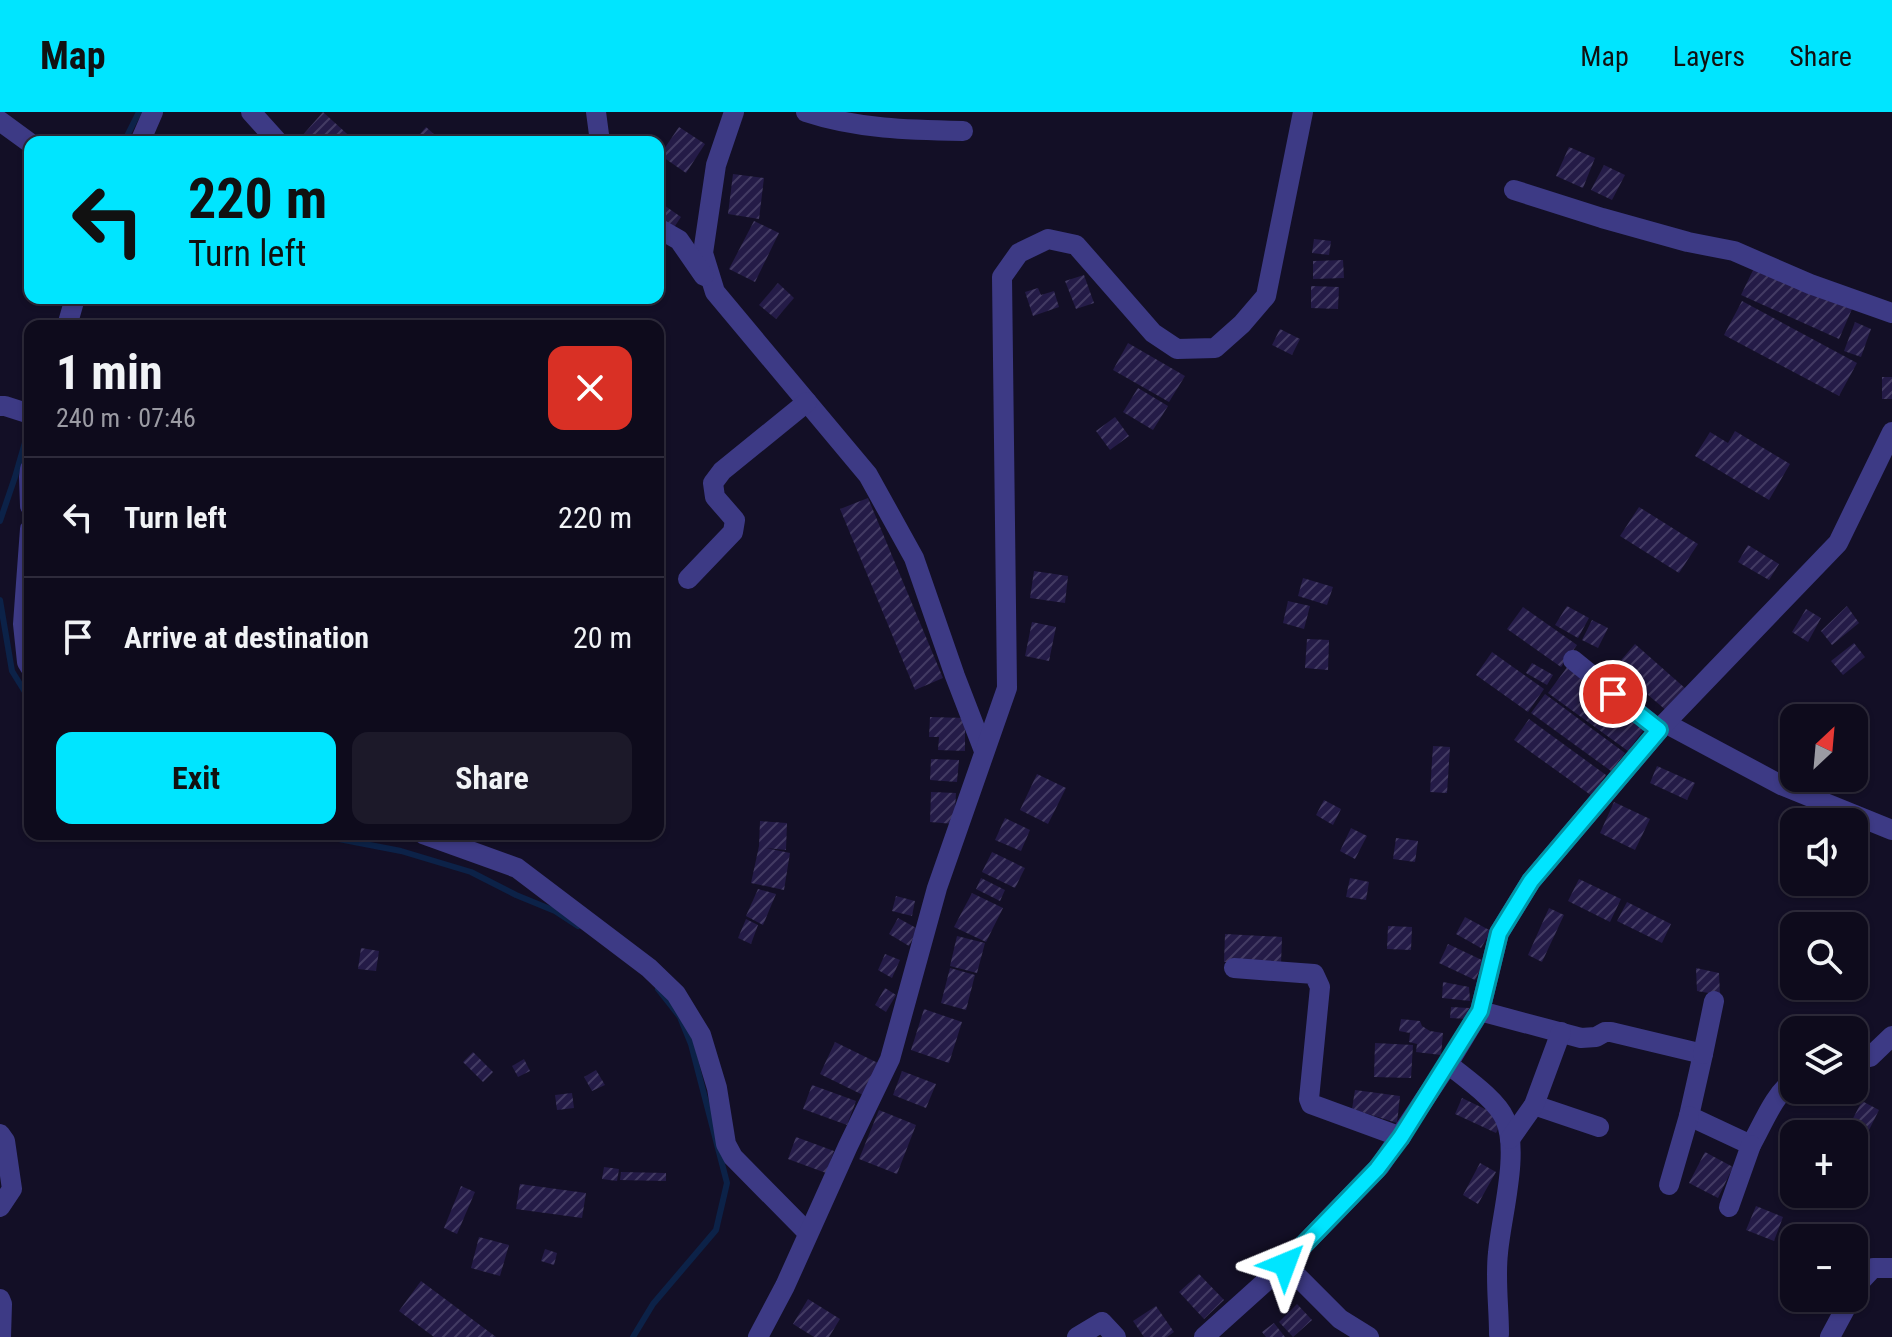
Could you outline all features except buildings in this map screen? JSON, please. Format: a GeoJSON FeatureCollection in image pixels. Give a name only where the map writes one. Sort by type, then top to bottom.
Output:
{"type":"FeatureCollection","features":[{"type":"Feature","properties":{"kind":"street"},"geometry":{"type":"LineString","coordinates":[[143,136],[153,112]]}},
{"type":"Feature","properties":{"kind":"street"},"geometry":{"type":"LineString","coordinates":[[251,112],[273,136]]}},
{"type":"Feature","properties":{"kind":"street"},"geometry":{"type":"LineString","coordinates":[[596,112],[599,136]]}},
{"type":"Feature","properties":{"kind":"street"},"geometry":{"type":"LineString","coordinates":[[715,292],[703,253],[716,165],[734,112]]}},
{"type":"Feature","properties":{"kind":"street"},"geometry":{"type":"LineString","coordinates":[[806,112],[892,129],[963,131]]}},
{"type":"Feature","properties":{"kind":"street"},"geometry":{"type":"LineString","coordinates":[[758,1337],[785,1286],[890,1059],[937,888],[1007,688],[1002,277],[1019,253],[1048,239],[1076,245],[1153,333],[1177,349],[1215,348],[1242,324],[1266,296],[1303,112]]}},
{"type":"Feature","properties":{"kind":"street"},"geometry":{"type":"LineString","coordinates":[[0,121],[24,139]]}},
{"type":"Feature","properties":{"kind":"street"},"geometry":{"type":"LineString","coordinates":[[1514,190],[1688,242],[1734,251],[1810,284],[1892,313]]}},
{"type":"Feature","properties":{"kind":"street"},"geometry":{"type":"LineString","coordinates":[[664,231],[679,240],[715,292],[868,475],[914,558],[984,751]]}},
{"type":"Feature","properties":{"kind":"street"},"geometry":{"type":"LineString","coordinates":[[688,579],[733,532],[735,520],[715,497],[713,483],[722,471],[807,402]]}},
{"type":"Feature","properties":{"kind":"street"},"geometry":{"type":"LineString","coordinates":[[2,406],[24,412]]}},
{"type":"Feature","properties":{"kind":"street"},"geometry":{"type":"LineString","coordinates":[[1204,1337],[1285,1264],[1377,1169],[1401,1137],[1480,1011],[1499,933],[1531,881],[1662,726],[1838,543],[1891,438]]}},
{"type":"Feature","properties":{"kind":"street"},"geometry":{"type":"LineString","coordinates":[[24,610],[24,634]]}},
{"type":"Feature","properties":{"kind":"street"},"geometry":{"type":"LineString","coordinates":[[1573,660],[1662,726],[1781,785],[1892,830]]}},
{"type":"Feature","properties":{"kind":"street"},"geometry":{"type":"LineString","coordinates":[[440,840],[517,868],[649,968],[676,994],[701,1035],[717,1088],[726,1144],[733,1157],[808,1233]]}},
{"type":"Feature","properties":{"kind":"street"},"geometry":{"type":"LineString","coordinates":[[1234,968],[1314,974],[1320,987],[1311,1104],[1401,1137]]}},
{"type":"Feature","properties":{"kind":"street"},"geometry":{"type":"LineString","coordinates":[[1669,1185],[1689,1116],[1714,1001]]}},
{"type":"Feature","properties":{"kind":"street"},"geometry":{"type":"LineString","coordinates":[[1480,1011],[1581,1038],[1596,1037],[1605,1032],[1622,1033],[1703,1054]]}},
{"type":"Feature","properties":{"kind":"street"},"geometry":{"type":"LineString","coordinates":[[1510,1139],[1534,1105],[1561,1032]]}},
{"type":"Feature","properties":{"kind":"street"},"geometry":{"type":"LineString","coordinates":[[1868,1056],[1876,1053],[1892,1036]]}},
{"type":"Feature","properties":{"kind":"street"},"geometry":{"type":"LineString","coordinates":[[1448,1064],[1500,1111],[1510,1139],[1509,1171],[1497,1257],[1499,1334]]}},
{"type":"Feature","properties":{"kind":"street"},"geometry":{"type":"LineString","coordinates":[[1729,1207],[1751,1145],[1780,1095]]}},
{"type":"Feature","properties":{"kind":"street"},"geometry":{"type":"LineString","coordinates":[[1534,1105],[1599,1127]]}},
{"type":"Feature","properties":{"kind":"street"},"geometry":{"type":"LineString","coordinates":[[1689,1116],[1751,1145]]}},
{"type":"Feature","properties":{"kind":"street"},"geometry":{"type":"LineString","coordinates":[[0,1134],[5,1141],[12,1189],[0,1207]]}},
{"type":"Feature","properties":{"kind":"street"},"geometry":{"type":"LineString","coordinates":[[1285,1264],[1340,1319],[1369,1337]]}},
{"type":"Feature","properties":{"kind":"street"},"geometry":{"type":"LineString","coordinates":[[1868,1273],[1873,1268],[1892,1268]]}},
{"type":"Feature","properties":{"kind":"street"},"geometry":{"type":"LineString","coordinates":[[0,1299],[1,1337]]}},
{"type":"Feature","properties":{"kind":"street"},"geometry":{"type":"LineString","coordinates":[[1830,1337],[1843,1312]]}},
{"type":"Feature","properties":{"kind":"street"},"geometry":{"type":"LineString","coordinates":[[1077,1337],[1102,1322],[1116,1337]]}},
{"type":"Feature","properties":{"kind":"waterway"},"geometry":{"type":"LineString","coordinates":[[127,136],[139,112]]}},
{"type":"Feature","properties":{"kind":"waterway"},"geometry":{"type":"LineString","coordinates":[[0,521],[24,446]]}},
{"type":"Feature","properties":{"kind":"waterway"},"geometry":{"type":"LineString","coordinates":[[0,600],[12,671],[24,690]]}},
{"type":"Feature","properties":{"kind":"waterway"},"geometry":{"type":"LineString","coordinates":[[344,840],[401,851],[471,872],[555,911],[578,926]]}},
{"type":"Feature","properties":{"kind":"waterway"},"geometry":{"type":"LineString","coordinates":[[633,1337],[653,1304],[716,1230],[727,1183],[691,1044],[680,1017],[658,989]]}},
{"type":"Feature","properties":{"kind":"route"},"geometry":{"type":"LineString","coordinates":[[1285,1264],[1377,1169],[1401,1137],[1480,1011],[1499,933],[1531,881],[1659,730],[1613,694]]}}]}
